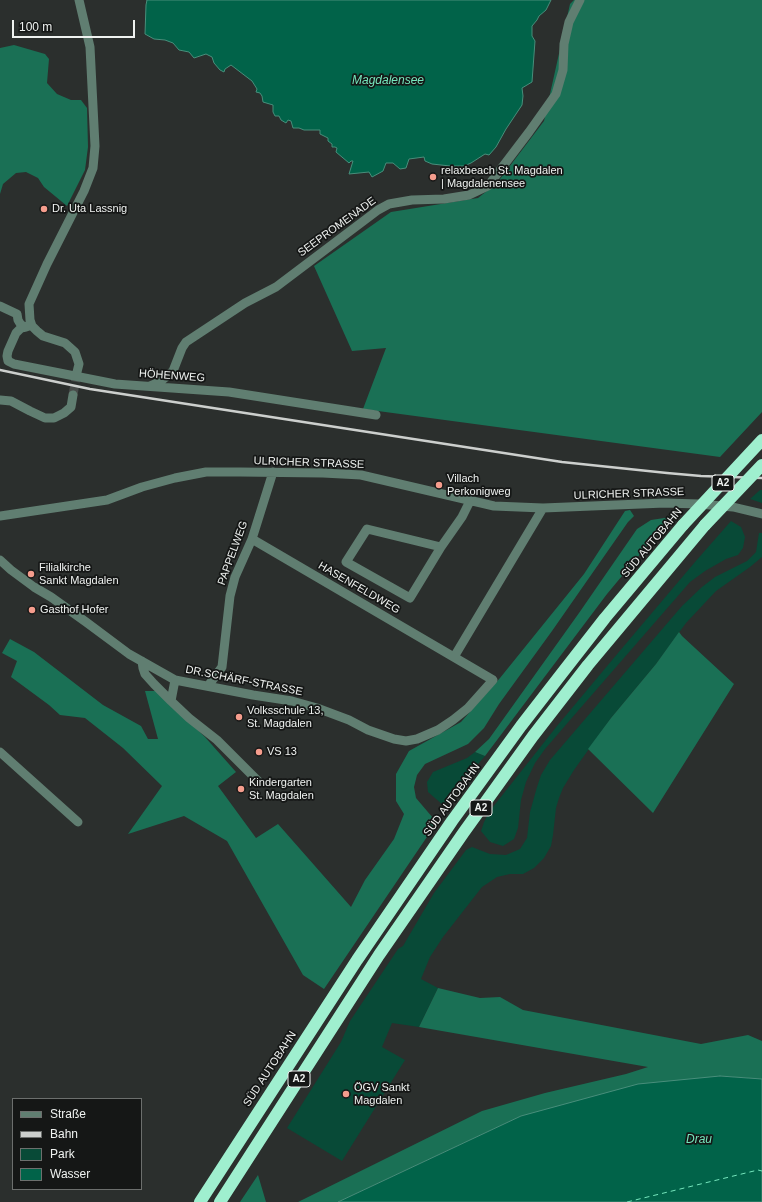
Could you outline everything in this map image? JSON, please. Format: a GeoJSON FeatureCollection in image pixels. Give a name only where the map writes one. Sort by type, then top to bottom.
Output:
{"type":"FeatureCollection","features":[{"type":"Feature","properties":{"kind":"highway","name":"SÜD AUTOBAHN"},"geometry":{"type":"LineString","coordinates":[[200,1202],[357,960],[452,821],[521,726],[605,618],[683,526],[762,440]]}},
{"type":"Feature","properties":{"kind":"highway","name":"A2"},"geometry":{"type":"LineString","coordinates":[[220,1202],[379,955],[464,832],[533,736],[584,670],[705,525],[762,465]]}},
{"type":"Feature","properties":{"kind":"street"},"geometry":{"type":"LineString","coordinates":[[29,326],[29,304],[47,264],[84,191],[93,168],[95,146],[90,47],[79,0]]}},
{"type":"Feature","properties":{"kind":"street","name":"SEEPROMENADE"},"geometry":{"type":"LineString","coordinates":[[150,386],[160,381],[173,371],[186,342],[245,303],[276,287],[378,210],[389,204],[412,200],[444,199],[469,195],[488,186],[556,94],[563,70],[564,44],[569,22],[580,0]]}},
{"type":"Feature","properties":{"kind":"street"},"geometry":{"type":"LineString","coordinates":[[0,306],[17,314],[21,325],[29,326],[43,336],[65,343],[75,352],[79,364],[77,372]]}},
{"type":"Feature","properties":{"kind":"street","name":"HÖHENWEG"},"geometry":{"type":"LineString","coordinates":[[29,326],[21,328],[16,333],[8,351],[8,361],[14,364],[115,384],[229,392],[376,415]]}},
{"type":"Feature","properties":{"kind":"street"},"geometry":{"type":"LineString","coordinates":[[0,400],[11,401],[45,418],[54,418],[64,413],[70,407],[73,395]]}},
{"type":"Feature","properties":{"kind":"street","name":"ULRICHER STRASSE"},"geometry":{"type":"LineString","coordinates":[[0,516],[107,500],[142,487],[175,478],[206,472],[273,472],[361,475],[494,506],[543,508],[672,503],[726,507],[762,514]]}},
{"type":"Feature","properties":{"kind":"street","name":"PAPPELWEG"},"geometry":{"type":"LineString","coordinates":[[208,686],[222,667],[230,596],[235,577],[252,539],[273,472]]}},
{"type":"Feature","properties":{"kind":"street"},"geometry":{"type":"LineString","coordinates":[[441,547],[367,528],[346,562],[410,598],[441,547],[462,517],[470,501]]}},
{"type":"Feature","properties":{"kind":"street"},"geometry":{"type":"LineString","coordinates":[[454,657],[543,508]]}},
{"type":"Feature","properties":{"kind":"street","name":"HASENFELDWEG"},"geometry":{"type":"LineString","coordinates":[[252,539],[493,680]]}},
{"type":"Feature","properties":{"kind":"street","name":"DR.SCHÄRF-STRASSE"},"geometry":{"type":"LineString","coordinates":[[0,560],[34,587],[51,597],[129,654],[175,680],[292,701],[317,708],[349,720],[368,730],[394,739],[406,741],[418,739],[438,730],[468,708],[493,680]]}},
{"type":"Feature","properties":{"kind":"street"},"geometry":{"type":"LineString","coordinates":[[142,661],[145,674],[154,684],[189,718],[217,740],[259,782]]}},
{"type":"Feature","properties":{"kind":"street"},"geometry":{"type":"LineString","coordinates":[[171,701],[175,680]]}},
{"type":"Feature","properties":{"kind":"street"},"geometry":{"type":"LineString","coordinates":[[0,752],[78,822]]}},
{"type":"Feature","properties":{"kind":"green space"},"geometry":{"type":"Polygon","coordinates":[[[762,490],[762,503],[750,499],[762,490]]]}},
{"type":"Feature","properties":{"kind":"green space"},"geometry":{"type":"Polygon","coordinates":[[[731,521],[741,527],[745,537],[743,548],[738,555],[726,559],[690,582],[545,749],[535,763],[526,782],[521,800],[518,828],[514,839],[503,846],[490,842],[481,831],[489,812],[557,726],[731,521]]]}},
{"type":"Feature","properties":{"kind":"green space"},"geometry":{"type":"Polygon","coordinates":[[[759,533],[762,533],[762,557],[716,591],[686,623],[656,664],[611,718],[574,770],[559,798],[556,808],[551,846],[544,858],[534,868],[523,874],[510,874],[497,877],[482,887],[443,937],[430,957],[421,979],[438,988],[419,1027],[392,1023],[382,1047],[405,1060],[342,1161],[287,1128],[341,1042],[350,1021],[398,949],[403,946],[434,893],[466,850],[472,847],[490,854],[506,855],[520,849],[527,838],[530,812],[541,775],[550,760],[682,606],[715,577],[747,561],[756,552],[759,533]]]}},
{"type":"Feature","properties":{"kind":"green space"},"geometry":{"type":"Polygon","coordinates":[[[475,752],[485,756],[443,805],[428,792],[427,782],[433,772],[467,758],[475,752]]]}},
{"type":"Feature","properties":{"kind":"shaded area"},"geometry":{"type":"Polygon","coordinates":[[[574,0],[762,0],[762,412],[720,457],[363,409],[386,348],[352,351],[314,266],[391,212],[478,198],[497,183],[544,121],[570,4],[574,0]]]}},
{"type":"Feature","properties":{"kind":"shaded area"},"geometry":{"type":"Polygon","coordinates":[[[14,45],[45,54],[49,59],[47,83],[57,94],[71,100],[81,100],[87,108],[88,147],[85,170],[67,206],[44,187],[38,178],[26,172],[16,173],[3,184],[0,194],[0,48],[14,45]]]}},
{"type":"Feature","properties":{"kind":"shaded area"},"geometry":{"type":"Polygon","coordinates":[[[630,510],[634,516],[628,522],[499,704],[484,728],[468,744],[425,764],[417,775],[414,787],[416,798],[433,818],[433,828],[324,989],[303,975],[227,841],[184,816],[128,834],[162,786],[123,748],[85,718],[60,715],[11,677],[17,661],[2,653],[10,639],[34,652],[103,705],[141,726],[148,739],[158,739],[145,691],[157,691],[205,737],[236,772],[218,786],[256,838],[278,824],[351,907],[365,880],[394,839],[404,814],[396,801],[396,774],[409,751],[461,722],[500,678],[584,574],[625,511],[630,510]]]}},
{"type":"Feature","properties":{"kind":"shaded area"},"geometry":{"type":"Polygon","coordinates":[[[671,517],[607,594],[485,756],[475,752],[489,739],[637,529],[651,520],[671,517]]]}},
{"type":"Feature","properties":{"kind":"shaded area"},"geometry":{"type":"Polygon","coordinates":[[[679,632],[734,684],[653,813],[588,749],[611,718],[656,664],[679,632]]]}},
{"type":"Feature","properties":{"kind":"shaded area"},"geometry":{"type":"Polygon","coordinates":[[[438,988],[480,998],[500,997],[523,1010],[701,1044],[748,1035],[762,1041],[762,1079],[720,1076],[521,1116],[338,1202],[298,1202],[482,1111],[545,1093],[626,1074],[648,1067],[419,1027],[438,988]]]}},
{"type":"Feature","properties":{"kind":"shaded area"},"geometry":{"type":"Polygon","coordinates":[[[258,1175],[266,1202],[240,1202],[258,1175]]]}},
{"type":"Feature","properties":{"kind":"water","name":"Magdalensee"},"geometry":{"type":"Polygon","coordinates":[[[147,0],[551,0],[546,10],[539,16],[532,26],[532,36],[535,41],[532,82],[522,88],[522,105],[496,147],[489,155],[485,154],[464,166],[432,164],[425,161],[424,157],[409,159],[406,168],[400,169],[393,163],[386,163],[383,171],[372,177],[369,172],[349,174],[353,161],[349,163],[336,152],[337,148],[332,147],[332,144],[328,141],[328,138],[320,134],[320,130],[293,128],[291,121],[288,120],[286,123],[281,120],[279,116],[275,116],[273,112],[273,105],[263,102],[262,96],[260,93],[256,92],[257,89],[252,81],[231,65],[225,69],[224,72],[214,63],[212,57],[206,54],[194,58],[189,52],[179,50],[173,43],[165,40],[154,39],[145,34],[147,0]]]}},
{"type":"Feature","properties":{"kind":"water","name":"Drau"},"geometry":{"type":"Polygon","coordinates":[[[720,1076],[762,1079],[762,1202],[338,1202],[521,1116],[638,1084],[720,1076]]]}},
{"type":"Feature","properties":{"kind":"ferry route"},"geometry":{"type":"LineString","coordinates":[[627,1202],[758,1170],[762,1171]]}},
{"type":"Feature","properties":{"kind":"tunnel"},"geometry":{"type":"LineString","coordinates":[[73,395],[77,372]]}},
{"type":"Feature","properties":{"kind":"railway"},"geometry":{"type":"LineString","coordinates":[[0,370],[90,389],[562,462],[701,476],[762,478]]}},
{"type":"Feature","properties":{"kind":"place","name":"relaxbeach St. Magdalen | Magdalenensee"},"geometry":{"type":"Point","coordinates":[433,177]}},
{"type":"Feature","properties":{"kind":"place","name":"Dr. Uta Lassnig"},"geometry":{"type":"Point","coordinates":[44,209]}},
{"type":"Feature","properties":{"kind":"place","name":"Villach Perkonigweg"},"geometry":{"type":"Point","coordinates":[439,485]}},
{"type":"Feature","properties":{"kind":"place","name":"Filialkirche Sankt Magdalen"},"geometry":{"type":"Point","coordinates":[31,574]}},
{"type":"Feature","properties":{"kind":"place","name":"Gasthof Hofer"},"geometry":{"type":"Point","coordinates":[32,610]}},
{"type":"Feature","properties":{"kind":"place","name":"Volksschule 13, St. Magdalen"},"geometry":{"type":"Point","coordinates":[239,717]}},
{"type":"Feature","properties":{"kind":"place","name":"VS 13"},"geometry":{"type":"Point","coordinates":[259,752]}},
{"type":"Feature","properties":{"kind":"place","name":"Kindergarten St. Magdalen"},"geometry":{"type":"Point","coordinates":[241,789]}},
{"type":"Feature","properties":{"kind":"place","name":"ÖGV Sankt Magdalen"},"geometry":{"type":"Point","coordinates":[346,1094]}}]}
